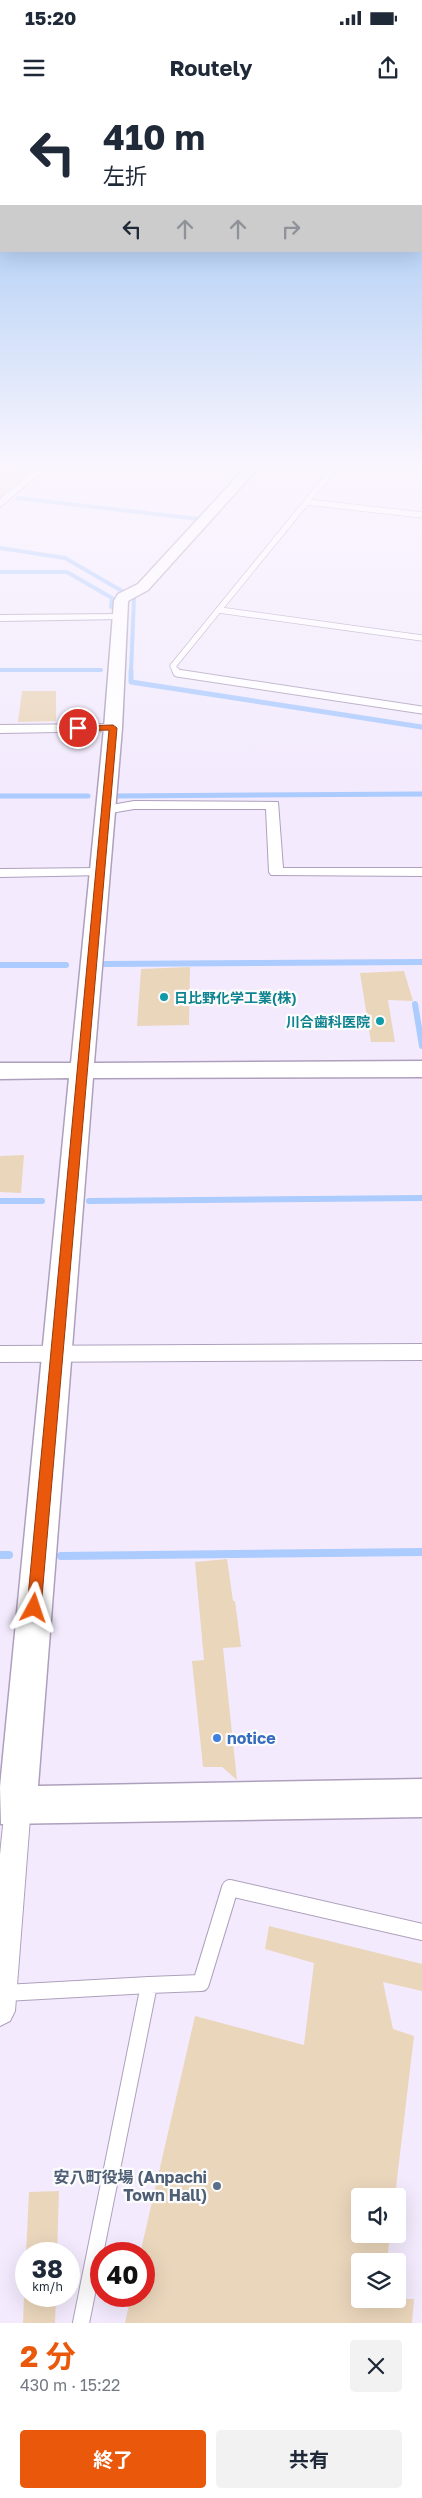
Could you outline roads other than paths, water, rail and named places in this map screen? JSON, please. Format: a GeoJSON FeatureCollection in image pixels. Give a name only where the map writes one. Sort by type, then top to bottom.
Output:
{"type":"FeatureCollection","features":[{"type":"Feature","properties":{"kind":"street"},"geometry":{"type":"LineString","coordinates":[[1,2002],[9,1805],[56,1353],[113,728],[120,618],[129,594],[142,587],[157,571]]}},
{"type":"Feature","properties":{"kind":"street"},"geometry":{"type":"LineString","coordinates":[[0,618],[120,618]]}},
{"type":"Feature","properties":{"kind":"street"},"geometry":{"type":"LineString","coordinates":[[0,729],[113,728]]}},
{"type":"Feature","properties":{"kind":"street"},"geometry":{"type":"LineString","coordinates":[[105,810],[134,805],[273,805],[276,872],[422,872]]}},
{"type":"Feature","properties":{"kind":"street"},"geometry":{"type":"LineString","coordinates":[[0,873],[100,872]]}},
{"type":"Feature","properties":{"kind":"street"},"geometry":{"type":"LineString","coordinates":[[0,1071],[422,1069]]}},
{"type":"Feature","properties":{"kind":"street"},"geometry":{"type":"LineString","coordinates":[[0,1354],[422,1352]]}},
{"type":"Feature","properties":{"kind":"street"},"geometry":{"type":"LineString","coordinates":[[9,1805],[422,1798]]}},
{"type":"Feature","properties":{"kind":"lane"},"geometry":{"type":"LineString","coordinates":[[251,571],[173,666],[178,673],[422,710]]}},
{"type":"Feature","properties":{"kind":"lane"},"geometry":{"type":"LineString","coordinates":[[219,610],[422,638]]}},
{"type":"Feature","properties":{"kind":"lane"},"geometry":{"type":"LineString","coordinates":[[1,2002],[149,1985],[201,1983],[230,1888],[422,1932]]}},
{"type":"Feature","properties":{"kind":"lane"},"geometry":{"type":"LineString","coordinates":[[81,2323],[149,1985]]}},
{"type":"Feature","properties":{"kind":"waterway"},"geometry":{"type":"LineString","coordinates":[[87,571],[134,598],[131,672]]}},
{"type":"Feature","properties":{"kind":"waterway"},"geometry":{"type":"LineString","coordinates":[[0,572],[67,572],[112,598],[111,607]]}},
{"type":"Feature","properties":{"kind":"waterway"},"geometry":{"type":"LineString","coordinates":[[0,670],[101,670]]}},
{"type":"Feature","properties":{"kind":"waterway"},"geometry":{"type":"LineString","coordinates":[[131,672],[131,682],[422,727]]}},
{"type":"Feature","properties":{"kind":"waterway"},"geometry":{"type":"LineString","coordinates":[[115,796],[422,794]]}},
{"type":"Feature","properties":{"kind":"waterway"},"geometry":{"type":"LineString","coordinates":[[0,796],[88,796]]}},
{"type":"Feature","properties":{"kind":"waterway"},"geometry":{"type":"LineString","coordinates":[[104,964],[422,962]]}},
{"type":"Feature","properties":{"kind":"waterway"},"geometry":{"type":"LineString","coordinates":[[0,965],[66,965]]}},
{"type":"Feature","properties":{"kind":"waterway"},"geometry":{"type":"LineString","coordinates":[[415,1004],[422,1046]]}},
{"type":"Feature","properties":{"kind":"waterway"},"geometry":{"type":"LineString","coordinates":[[89,1201],[422,1198]]}},
{"type":"Feature","properties":{"kind":"waterway"},"geometry":{"type":"LineString","coordinates":[[0,1201],[42,1201]]}},
{"type":"Feature","properties":{"kind":"waterway"},"geometry":{"type":"LineString","coordinates":[[61,1556],[422,1552]]}},
{"type":"Feature","properties":{"kind":"waterway"},"geometry":{"type":"LineString","coordinates":[[0,1555],[9,1555]]}},
{"type":"Feature","properties":{"kind":"place","name":"日比野化学工業(株)"},"geometry":{"type":"Point","coordinates":[164,997]}},
{"type":"Feature","properties":{"kind":"place","name":"川合歯科医院"},"geometry":{"type":"Point","coordinates":[380,1021]}},
{"type":"Feature","properties":{"kind":"place","name":"notice"},"geometry":{"type":"Point","coordinates":[217,1738]}},
{"type":"Feature","properties":{"kind":"place","name":"安八町役場 (Anpachi Town Hall)"},"geometry":{"type":"Point","coordinates":[217,2186]}}]}
